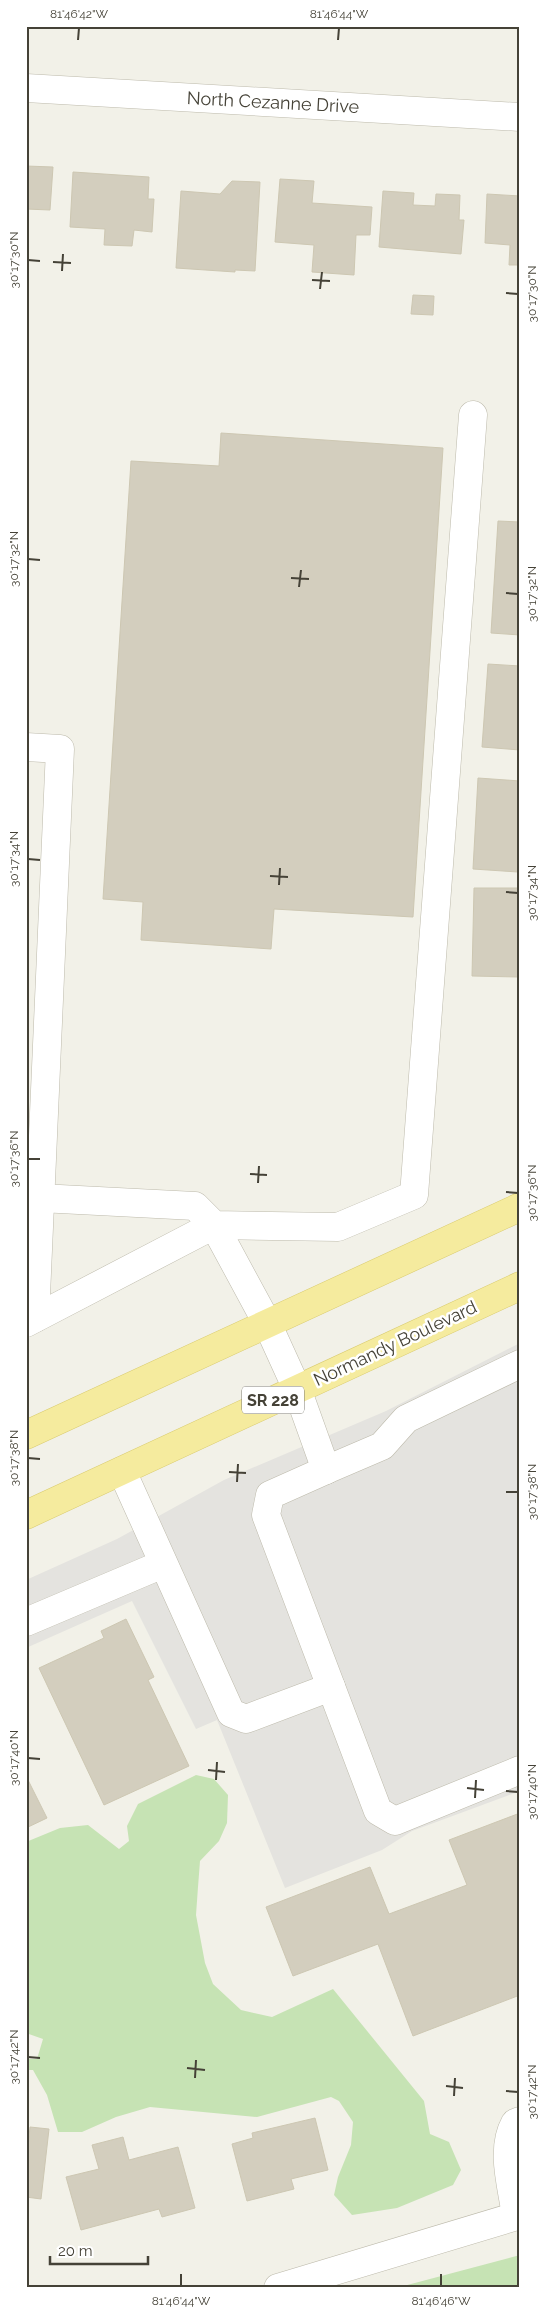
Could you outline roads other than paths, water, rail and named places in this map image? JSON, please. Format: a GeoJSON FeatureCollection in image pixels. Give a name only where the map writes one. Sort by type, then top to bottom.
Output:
{"type":"FeatureCollection","features":[{"type":"Feature","properties":{"kind":"main road"},"geometry":{"type":"LineString","coordinates":[[26,1434],[520,1206]]}},
{"type":"Feature","properties":{"kind":"main road","name":"Normandy Boulevard"},"geometry":{"type":"LineString","coordinates":[[26,1515],[520,1286]]}},
{"type":"Feature","properties":{"kind":"street","name":"North Cezanne Drive"},"geometry":{"type":"LineString","coordinates":[[26,88],[520,116]]}},
{"type":"Feature","properties":{"kind":"street"},"geometry":{"type":"LineString","coordinates":[[30,1321],[214,1225],[338,1227],[414,1194],[474,415]]}},
{"type":"Feature","properties":{"kind":"street"},"geometry":{"type":"LineString","coordinates":[[26,746],[60,749],[34,1156],[40,1198],[30,1321]]}},
{"type":"Feature","properties":{"kind":"street"},"geometry":{"type":"LineString","coordinates":[[40,1198],[195,1206],[214,1225],[267,1323],[297,1389],[326,1470]]}},
{"type":"Feature","properties":{"kind":"street"},"geometry":{"type":"LineString","coordinates":[[520,1364],[406,1420],[382,1446],[270,1494],[266,1515],[378,1811],[395,1821],[520,1770]]}},
{"type":"Feature","properties":{"kind":"street"},"geometry":{"type":"LineString","coordinates":[[122,1471],[231,1713],[246,1719],[331,1687]]}},
{"type":"Feature","properties":{"kind":"street"},"geometry":{"type":"LineString","coordinates":[[26,1622],[163,1564]]}},
{"type":"Feature","properties":{"kind":"street"},"geometry":{"type":"LineString","coordinates":[[278,2288],[518,2215],[506,2146],[508,2134],[516,2123],[520,2121]]}}]}
